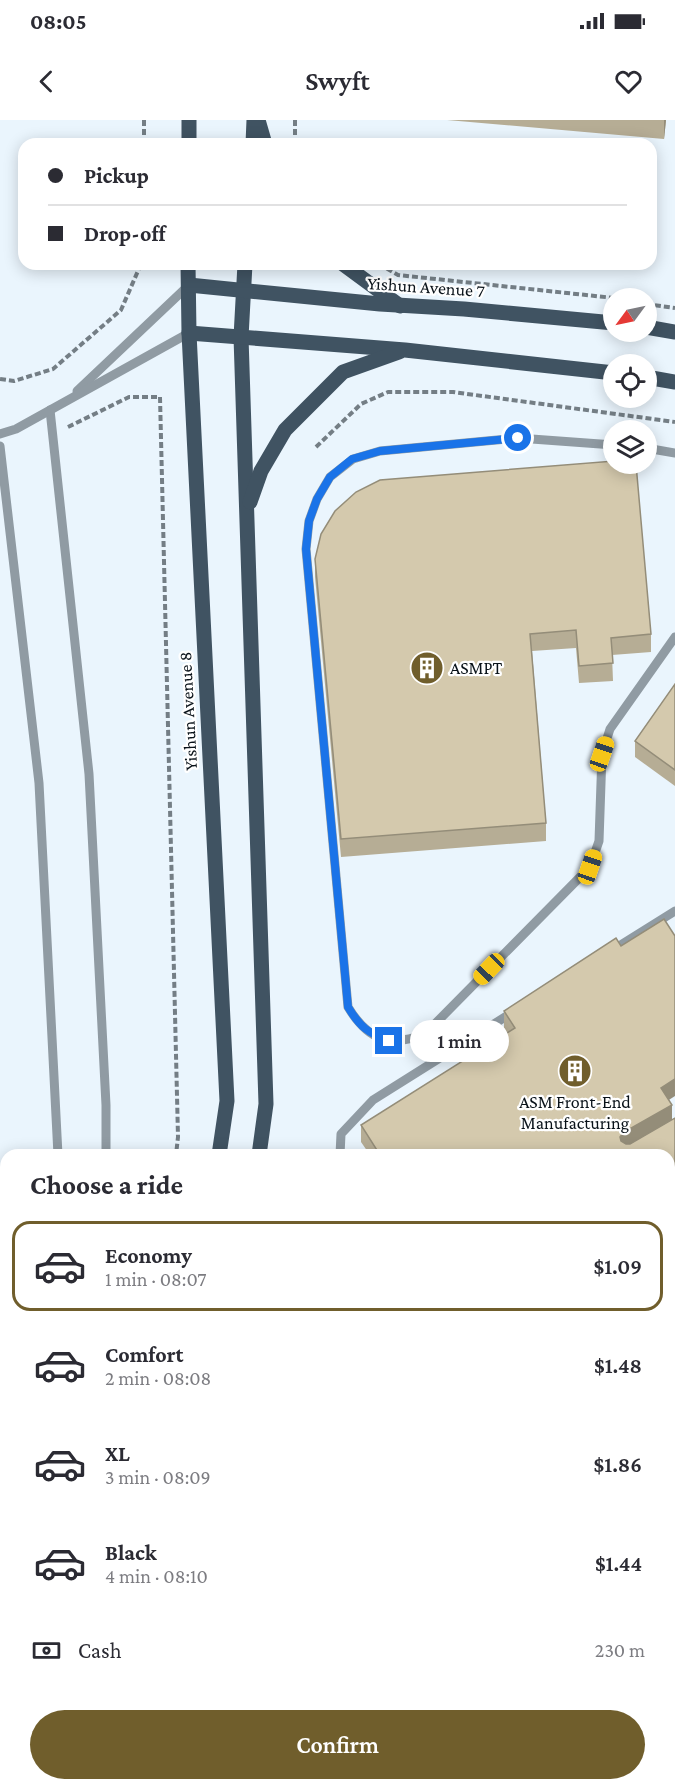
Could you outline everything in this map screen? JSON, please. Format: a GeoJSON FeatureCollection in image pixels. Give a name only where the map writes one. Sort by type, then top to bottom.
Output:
{"type":"FeatureCollection","features":[{"type":"Feature","properties":{"kind":"main road"},"geometry":{"type":"LineString","coordinates":[[189,120],[189,138]]}},
{"type":"Feature","properties":{"kind":"main road"},"geometry":{"type":"LineString","coordinates":[[254,138],[256,120]]}},
{"type":"Feature","properties":{"kind":"main road"},"geometry":{"type":"LineString","coordinates":[[256,120],[264,138]]}},
{"type":"Feature","properties":{"kind":"main road","name":"Yishun Avenue 8"},"geometry":{"type":"LineString","coordinates":[[188,270],[189,333],[227,1101],[220,1149]]}},
{"type":"Feature","properties":{"kind":"main road"},"geometry":{"type":"LineString","coordinates":[[244,270],[241,337],[266,1104],[260,1149]]}},
{"type":"Feature","properties":{"kind":"main road"},"geometry":{"type":"LineString","coordinates":[[351,270],[400,306]]}},
{"type":"Feature","properties":{"kind":"main road","name":"Yishun Avenue 7"},"geometry":{"type":"LineString","coordinates":[[189,285],[400,306],[476,310],[603,322]]}},
{"type":"Feature","properties":{"kind":"main road"},"geometry":{"type":"LineString","coordinates":[[657,329],[675,332]]}},
{"type":"Feature","properties":{"kind":"main road"},"geometry":{"type":"LineString","coordinates":[[189,333],[405,350],[603,372]]}},
{"type":"Feature","properties":{"kind":"main road"},"geometry":{"type":"LineString","coordinates":[[247,512],[261,471],[285,430],[343,372],[405,350]]}},
{"type":"Feature","properties":{"kind":"main road"},"geometry":{"type":"LineString","coordinates":[[657,379],[675,382]]}},
{"type":"Feature","properties":{"kind":"lane"},"geometry":{"type":"LineString","coordinates":[[67,401],[189,285]]}},
{"type":"Feature","properties":{"kind":"lane"},"geometry":{"type":"LineString","coordinates":[[0,434],[16,429],[189,333]]}},
{"type":"Feature","properties":{"kind":"lane"},"geometry":{"type":"LineString","coordinates":[[50,410],[89,774],[106,1105],[106,1149]]}},
{"type":"Feature","properties":{"kind":"lane"},"geometry":{"type":"LineString","coordinates":[[603,444],[518,438],[380,451],[352,459],[330,477],[317,499],[309,521],[306,549],[348,1007],[358,1023],[372,1035],[389,1041],[408,1041],[425,1034],[590,867],[599,841],[602,754],[610,729],[675,637]]}},
{"type":"Feature","properties":{"kind":"lane"},"geometry":{"type":"LineString","coordinates":[[0,446],[39,783],[58,1149]]}},
{"type":"Feature","properties":{"kind":"lane"},"geometry":{"type":"LineString","coordinates":[[657,450],[675,453]]}},
{"type":"Feature","properties":{"kind":"lane"},"geometry":{"type":"LineString","coordinates":[[604,955],[675,911]]}},
{"type":"Feature","properties":{"kind":"lane"},"geometry":{"type":"LineString","coordinates":[[340,1149],[341,1134],[373,1100],[524,1005]]}},
{"type":"Feature","properties":{"kind":"path"},"geometry":{"type":"LineString","coordinates":[[144,120],[144,138]]}},
{"type":"Feature","properties":{"kind":"path"},"geometry":{"type":"LineString","coordinates":[[295,120],[295,138]]}},
{"type":"Feature","properties":{"kind":"path"},"geometry":{"type":"LineString","coordinates":[[0,379],[14,381],[53,369],[121,310],[138,270]]}},
{"type":"Feature","properties":{"kind":"path"},"geometry":{"type":"LineString","coordinates":[[388,270],[398,276],[603,297]]}},
{"type":"Feature","properties":{"kind":"path"},"geometry":{"type":"LineString","coordinates":[[657,306],[675,308]]}},
{"type":"Feature","properties":{"kind":"path"},"geometry":{"type":"LineString","coordinates":[[316,447],[360,404],[388,392],[453,392],[675,422]]}},
{"type":"Feature","properties":{"kind":"path"},"geometry":{"type":"LineString","coordinates":[[52,434],[129,397],[160,397],[177,1149]]}},
{"type":"Feature","properties":{"kind":"building","name":"ASMPT"},"geometry":{"type":"Polygon","coordinates":[[[603,462],[603,474],[637,474],[651,634],[611,638],[613,663],[579,666],[576,630],[530,634],[546,823],[341,839],[315,559],[321,534],[335,511],[356,492],[380,480],[603,462]]]}},
{"type":"Feature","properties":{"kind":"building"},"geometry":{"type":"Polygon","coordinates":[[[675,684],[675,770],[635,741],[675,684]]]}},
{"type":"Feature","properties":{"kind":"building","name":"ASM Front-End Manufacturing"},"geometry":{"type":"Polygon","coordinates":[[[664,919],[675,936],[675,1079],[661,1088],[672,1105],[624,1132],[620,1137],[621,1141],[630,1144],[675,1118],[675,1149],[376,1149],[361,1125],[515,1028],[504,1011],[616,938],[621,946],[664,919]]]}},
{"type":"Feature","properties":{"kind":"place","name":"ASMPT"},"geometry":{"type":"Point","coordinates":[427,668]}},
{"type":"Feature","properties":{"kind":"place","name":"ASM Front-End Manufacturing"},"geometry":{"type":"Point","coordinates":[575,1071]}},
{"type":"Feature","properties":{"kind":"route"},"geometry":{"type":"LineString","coordinates":[[389,1041],[372,1035],[358,1023],[348,1007],[306,549],[309,521],[317,499],[330,477],[352,459],[380,451],[518,438]]}}]}
